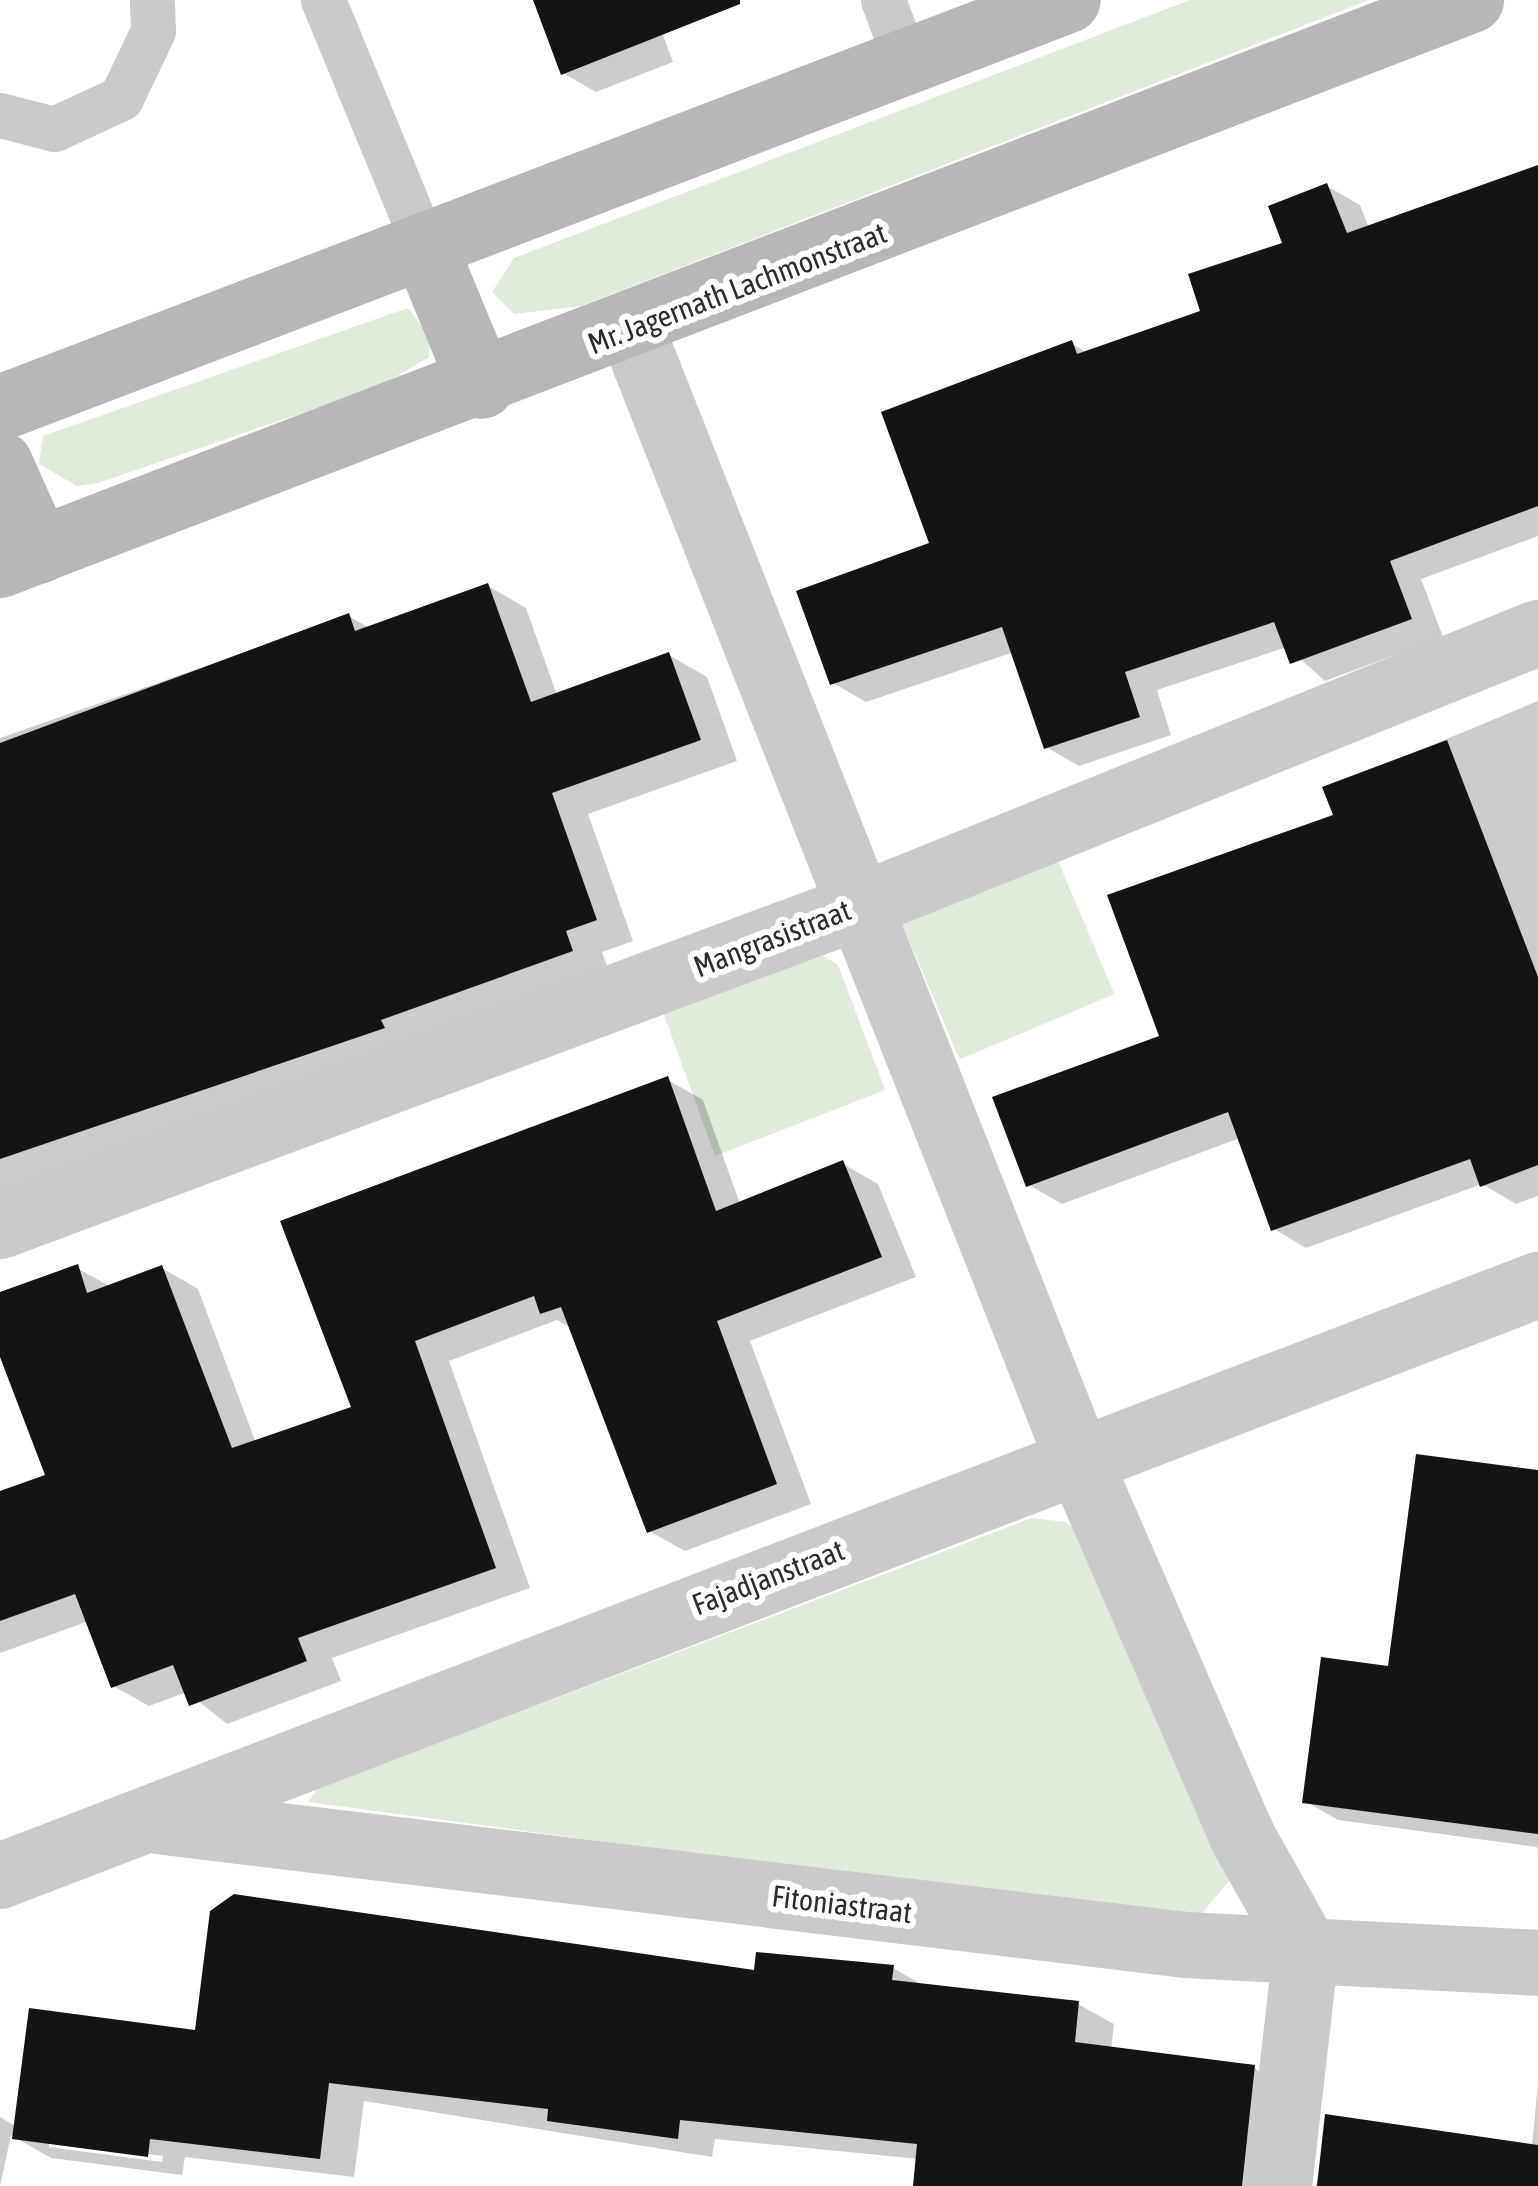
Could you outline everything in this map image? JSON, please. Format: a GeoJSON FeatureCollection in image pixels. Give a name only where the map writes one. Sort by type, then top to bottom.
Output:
{"type":"FeatureCollection","features":[{"type":"Feature","properties":{"kind":"main road"},"geometry":{"type":"LineString","coordinates":[[0,408],[1068,0]]}},
{"type":"Feature","properties":{"kind":"main road","name":"Mr. Jagernath Lachmonstraat"},"geometry":{"type":"LineString","coordinates":[[19,558],[632,330],[1471,0]]}},
{"type":"Feature","properties":{"kind":"main road"},"geometry":{"type":"LineString","coordinates":[[425,248],[482,386]]}},
{"type":"Feature","properties":{"kind":"main road"},"geometry":{"type":"LineString","coordinates":[[0,464],[19,558]]}},
{"type":"Feature","properties":{"kind":"street"},"geometry":{"type":"LineString","coordinates":[[632,330],[853,908],[1077,1456],[1242,1836],[1306,1950],[1279,2186]]}},
{"type":"Feature","properties":{"kind":"street","name":"Mangrasistraat"},"geometry":{"type":"LineString","coordinates":[[0,1226],[853,908],[1538,633]]}},
{"type":"Feature","properties":{"kind":"street","name":"Fajadjanstraat"},"geometry":{"type":"LineString","coordinates":[[0,1876],[1077,1456],[1538,1286]]}},
{"type":"Feature","properties":{"kind":"street","name":"Fitoniastraat"},"geometry":{"type":"LineString","coordinates":[[147,1820],[1306,1950],[1538,1963]]}},
{"type":"Feature","properties":{"kind":"lane"},"geometry":{"type":"LineString","coordinates":[[0,115],[54,129],[121,98],[153,32],[152,0]]}},
{"type":"Feature","properties":{"kind":"lane"},"geometry":{"type":"LineString","coordinates":[[322,0],[425,248]]}},
{"type":"Feature","properties":{"kind":"lane"},"geometry":{"type":"LineString","coordinates":[[883,0],[906,62]]}},
{"type":"Feature","properties":{"kind":"green space"},"geometry":{"type":"Polygon","coordinates":[[[1190,0],[1369,0],[581,306],[514,314],[492,292],[514,258],[1190,0]]]}},
{"type":"Feature","properties":{"kind":"green space"},"geometry":{"type":"Polygon","coordinates":[[[408,308],[430,337],[429,357],[381,386],[98,483],[77,486],[39,464],[43,436],[408,308]]]}},
{"type":"Feature","properties":{"kind":"green space"},"geometry":{"type":"Polygon","coordinates":[[[1055,854],[1114,994],[960,1060],[900,920],[1055,854]]]}},
{"type":"Feature","properties":{"kind":"green space"},"geometry":{"type":"Polygon","coordinates":[[[820,954],[838,965],[885,1090],[715,1156],[663,1012],[820,954]]]}},
{"type":"Feature","properties":{"kind":"green space"},"geometry":{"type":"Polygon","coordinates":[[[1032,1518],[1066,1522],[1087,1539],[1224,1861],[1229,1881],[1195,1921],[308,1802],[317,1789],[1032,1518]]]}},
{"type":"Feature","properties":{"kind":"building"},"geometry":{"type":"Polygon","coordinates":[[[533,0],[740,0],[740,4],[561,75],[533,0]]]}},
{"type":"Feature","properties":{"kind":"building"},"geometry":{"type":"Polygon","coordinates":[[[1538,165],[1538,506],[1390,561],[1412,619],[1290,664],[1274,622],[1125,672],[1140,717],[1044,749],[1002,627],[830,685],[796,591],[929,543],[881,412],[1072,340],[1077,354],[1200,311],[1188,274],[1282,243],[1268,206],[1327,183],[1347,233],[1538,165]]]}},
{"type":"Feature","properties":{"kind":"building"},"geometry":{"type":"Polygon","coordinates":[[[488,583],[531,702],[669,652],[701,740],[552,793],[597,920],[566,931],[573,951],[381,1020],[385,1028],[0,1159],[0,743],[349,613],[355,631],[488,583]]]}},
{"type":"Feature","properties":{"kind":"building"},"geometry":{"type":"Polygon","coordinates":[[[1447,740],[1538,977],[1538,1165],[1480,1187],[1470,1159],[1271,1231],[1228,1112],[1026,1187],[992,1097],[1159,1036],[1107,895],[1333,815],[1322,787],[1447,740]]]}},
{"type":"Feature","properties":{"kind":"building"},"geometry":{"type":"Polygon","coordinates":[[[668,1076],[716,1211],[843,1160],[882,1257],[717,1321],[777,1484],[647,1533],[561,1307],[540,1314],[534,1296],[415,1341],[496,1568],[298,1638],[307,1661],[189,1706],[173,1665],[111,1688],[75,1594],[0,1621],[0,1491],[45,1475],[0,1357],[0,1292],[78,1264],[87,1293],[162,1265],[232,1448],[351,1407],[280,1221],[668,1076]]]}},
{"type":"Feature","properties":{"kind":"building"},"geometry":{"type":"Polygon","coordinates":[[[1416,1454],[1538,1470],[1538,1834],[1302,1803],[1321,1657],[1388,1666],[1416,1454]]]}},
{"type":"Feature","properties":{"kind":"building"},"geometry":{"type":"Polygon","coordinates":[[[234,1894],[754,1970],[756,1952],[894,1965],[892,1980],[1079,2001],[1075,2042],[1255,2065],[1242,2186],[913,2186],[917,2144],[680,2120],[678,2139],[547,2121],[548,2109],[329,2083],[320,2159],[150,2139],[148,2157],[12,2139],[29,2008],[195,2030],[210,1911],[234,1894]]]}},
{"type":"Feature","properties":{"kind":"building"},"geometry":{"type":"Polygon","coordinates":[[[1325,2114],[1538,2145],[1538,2186],[1317,2186],[1325,2114]]]}}]}
